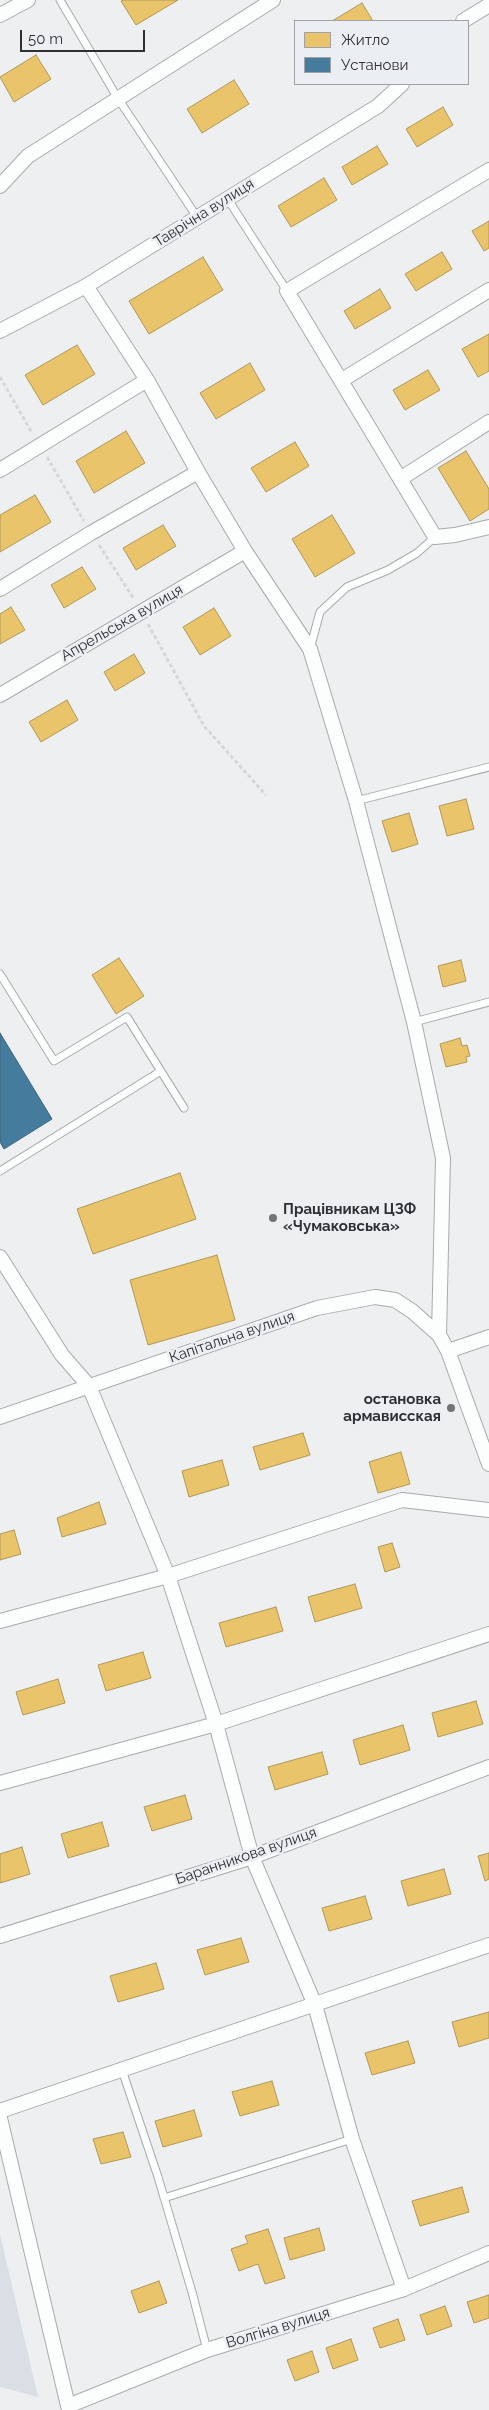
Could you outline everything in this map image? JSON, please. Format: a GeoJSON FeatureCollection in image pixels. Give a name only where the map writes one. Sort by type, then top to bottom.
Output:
{"type":"FeatureCollection","features":[{"type":"Feature","properties":{"kind":"street"},"geometry":{"type":"LineString","coordinates":[[0,16],[28,0]]}},
{"type":"Feature","properties":{"kind":"street"},"geometry":{"type":"LineString","coordinates":[[0,186],[28,156],[117,97],[273,0]]}},
{"type":"Feature","properties":{"kind":"street"},"geometry":{"type":"LineString","coordinates":[[465,20],[489,5]]}},
{"type":"Feature","properties":{"kind":"street","name":"Таврічна вулиця"},"geometry":{"type":"LineString","coordinates":[[0,331],[86,286],[378,106],[401,85]]}},
{"type":"Feature","properties":{"kind":"street"},"geometry":{"type":"LineString","coordinates":[[489,170],[287,290],[435,537],[456,535],[489,527]]}},
{"type":"Feature","properties":{"kind":"street"},"geometry":{"type":"LineString","coordinates":[[86,286],[147,380],[245,551],[310,650],[356,801],[414,1022],[443,1158],[440,1335]]}},
{"type":"Feature","properties":{"kind":"street"},"geometry":{"type":"LineString","coordinates":[[342,380],[489,290]]}},
{"type":"Feature","properties":{"kind":"street"},"geometry":{"type":"LineString","coordinates":[[0,470],[147,380]]}},
{"type":"Feature","properties":{"kind":"street"},"geometry":{"type":"LineString","coordinates":[[400,479],[489,422]]}},
{"type":"Feature","properties":{"kind":"street"},"geometry":{"type":"LineString","coordinates":[[0,589],[91,533],[198,472]]}},
{"type":"Feature","properties":{"kind":"street","name":"Апрельська вулиця"},"geometry":{"type":"LineString","coordinates":[[0,695],[245,551]]}},
{"type":"Feature","properties":{"kind":"street"},"geometry":{"type":"LineString","coordinates":[[0,1257],[62,1355],[89,1386],[168,1576],[216,1724],[252,1857],[315,2005],[352,2139],[404,2289]]}},
{"type":"Feature","properties":{"kind":"street","name":"Капітальна вулиця"},"geometry":{"type":"LineString","coordinates":[[0,1417],[317,1308],[375,1297],[395,1300],[412,1311],[440,1335],[448,1351],[489,1464]]}},
{"type":"Feature","properties":{"kind":"street"},"geometry":{"type":"LineString","coordinates":[[448,1351],[489,1337]]}},
{"type":"Feature","properties":{"kind":"street"},"geometry":{"type":"LineString","coordinates":[[0,1621],[168,1576],[402,1500],[489,1510]]}},
{"type":"Feature","properties":{"kind":"street"},"geometry":{"type":"LineString","coordinates":[[0,1782],[216,1724],[489,1634]]}},
{"type":"Feature","properties":{"kind":"street","name":"Баранникова вулиця"},"geometry":{"type":"LineString","coordinates":[[0,1936],[252,1857],[489,1767]]}},
{"type":"Feature","properties":{"kind":"street"},"geometry":{"type":"LineString","coordinates":[[0,2111],[489,1945]]}},
{"type":"Feature","properties":{"kind":"street"},"geometry":{"type":"LineString","coordinates":[[0,2118],[69,2408]]}},
{"type":"Feature","properties":{"kind":"street","name":"Волгіна вулиця"},"geometry":{"type":"LineString","coordinates":[[69,2408],[207,2350],[404,2289],[489,2253]]}},
{"type":"Feature","properties":{"kind":"lane"},"geometry":{"type":"LineString","coordinates":[[60,0],[117,97],[197,217]]}},
{"type":"Feature","properties":{"kind":"lane"},"geometry":{"type":"LineString","coordinates":[[227,198],[287,290]]}},
{"type":"Feature","properties":{"kind":"lane"},"geometry":{"type":"LineString","coordinates":[[310,650],[320,612],[348,588],[388,570],[417,553],[435,537]]}},
{"type":"Feature","properties":{"kind":"lane"},"geometry":{"type":"LineString","coordinates":[[356,801],[489,766]]}},
{"type":"Feature","properties":{"kind":"lane"},"geometry":{"type":"LineString","coordinates":[[0,974],[54,1061],[127,1017],[184,1108]]}},
{"type":"Feature","properties":{"kind":"lane"},"geometry":{"type":"LineString","coordinates":[[414,1022],[489,1002]]}},
{"type":"Feature","properties":{"kind":"lane"},"geometry":{"type":"LineString","coordinates":[[0,1171],[161,1071]]}},
{"type":"Feature","properties":{"kind":"lane"},"geometry":{"type":"LineString","coordinates":[[122,2070],[164,2198],[207,2350]]}},
{"type":"Feature","properties":{"kind":"lane"},"geometry":{"type":"LineString","coordinates":[[164,2198],[352,2139]]}},
{"type":"Feature","properties":{"kind":"path"},"geometry":{"type":"LineString","coordinates":[[0,377],[91,533],[141,611],[204,726],[266,795]]}},
{"type":"Feature","properties":{"kind":"shaded area"},"geometry":{"type":"Polygon","coordinates":[[[0,2234],[38,2397],[0,2387],[0,2234]]]}},
{"type":"Feature","properties":{"kind":"building: Житло"},"geometry":{"type":"Polygon","coordinates":[[[178,0],[136,25],[121,1],[178,0]]]}},
{"type":"Feature","properties":{"kind":"building: Житло"},"geometry":{"type":"Polygon","coordinates":[[[362,3],[372,20],[334,20],[362,3]]]}},
{"type":"Feature","properties":{"kind":"building: Житло"},"geometry":{"type":"Polygon","coordinates":[[[36,55],[51,79],[14,102],[0,77],[36,55]]]}},
{"type":"Feature","properties":{"kind":"building: Житло"},"geometry":{"type":"Polygon","coordinates":[[[234,80],[249,104],[202,133],[187,109],[234,80]]]}},
{"type":"Feature","properties":{"kind":"building: Житло"},"geometry":{"type":"Polygon","coordinates":[[[443,107],[453,125],[417,147],[406,129],[443,107]]]}},
{"type":"Feature","properties":{"kind":"building: Житло"},"geometry":{"type":"Polygon","coordinates":[[[377,146],[388,164],[352,185],[342,167],[377,146]]]}},
{"type":"Feature","properties":{"kind":"building: Житло"},"geometry":{"type":"Polygon","coordinates":[[[324,178],[337,200],[291,227],[278,206],[324,178]]]}},
{"type":"Feature","properties":{"kind":"building: Житло"},"geometry":{"type":"Polygon","coordinates":[[[489,221],[489,248],[484,251],[472,231],[489,221]]]}},
{"type":"Feature","properties":{"kind":"building: Житло"},"geometry":{"type":"Polygon","coordinates":[[[442,252],[452,269],[416,291],[405,274],[442,252]]]}},
{"type":"Feature","properties":{"kind":"building: Житло"},"geometry":{"type":"Polygon","coordinates":[[[203,257],[223,290],[149,334],[129,301],[203,257]]]}},
{"type":"Feature","properties":{"kind":"building: Житло"},"geometry":{"type":"Polygon","coordinates":[[[380,289],[391,308],[355,329],[344,311],[380,289]]]}},
{"type":"Feature","properties":{"kind":"building: Житло"},"geometry":{"type":"Polygon","coordinates":[[[489,334],[489,371],[478,377],[462,349],[489,334]]]}},
{"type":"Feature","properties":{"kind":"building: Житло"},"geometry":{"type":"Polygon","coordinates":[[[77,345],[95,374],[43,405],[25,375],[77,345]]]}},
{"type":"Feature","properties":{"kind":"building: Житло"},"geometry":{"type":"Polygon","coordinates":[[[250,363],[265,390],[216,419],[200,393],[250,363]]]}},
{"type":"Feature","properties":{"kind":"building: Житло"},"geometry":{"type":"Polygon","coordinates":[[[428,370],[440,390],[405,410],[393,390],[428,370]]]}},
{"type":"Feature","properties":{"kind":"building: Житло"},"geometry":{"type":"Polygon","coordinates":[[[126,431],[145,463],[94,493],[76,461],[126,431]]]}},
{"type":"Feature","properties":{"kind":"building: Житло"},"geometry":{"type":"Polygon","coordinates":[[[295,442],[309,466],[266,492],[251,468],[295,442]]]}},
{"type":"Feature","properties":{"kind":"building: Житло"},"geometry":{"type":"Polygon","coordinates":[[[466,451],[489,489],[489,509],[470,521],[438,468],[466,451]]]}},
{"type":"Feature","properties":{"kind":"building: Житло"},"geometry":{"type":"Polygon","coordinates":[[[35,495],[51,522],[0,552],[0,515],[35,495]]]}},
{"type":"Feature","properties":{"kind":"building: Житло"},"geometry":{"type":"Polygon","coordinates":[[[332,515],[355,553],[315,577],[292,539],[332,515]]]}},
{"type":"Feature","properties":{"kind":"building: Житло"},"geometry":{"type":"Polygon","coordinates":[[[163,525],[176,546],[136,570],[123,548],[163,525]]]}},
{"type":"Feature","properties":{"kind":"building: Житло"},"geometry":{"type":"Polygon","coordinates":[[[82,567],[96,589],[64,608],[51,585],[82,567]]]}},
{"type":"Feature","properties":{"kind":"building: Житло"},"geometry":{"type":"Polygon","coordinates":[[[11,607],[25,630],[0,644],[0,614],[11,607]]]}},
{"type":"Feature","properties":{"kind":"building: Житло"},"geometry":{"type":"Polygon","coordinates":[[[214,608],[231,636],[200,655],[183,627],[214,608]]]}},
{"type":"Feature","properties":{"kind":"building: Житло"},"geometry":{"type":"Polygon","coordinates":[[[134,654],[145,673],[115,691],[104,672],[134,654]]]}},
{"type":"Feature","properties":{"kind":"building: Житло"},"geometry":{"type":"Polygon","coordinates":[[[67,700],[78,720],[41,742],[29,722],[67,700]]]}},
{"type":"Feature","properties":{"kind":"building: Житло"},"geometry":{"type":"Polygon","coordinates":[[[466,799],[474,829],[447,836],[439,806],[466,799]]]}},
{"type":"Feature","properties":{"kind":"building: Житло"},"geometry":{"type":"Polygon","coordinates":[[[409,813],[418,844],[392,852],[382,821],[409,813]]]}},
{"type":"Feature","properties":{"kind":"building: Житло"},"geometry":{"type":"Polygon","coordinates":[[[119,958],[144,996],[116,1014],[92,975],[119,958]]]}},
{"type":"Feature","properties":{"kind":"building: Житло"},"geometry":{"type":"Polygon","coordinates":[[[461,960],[466,981],[443,987],[438,966],[461,960]]]}},
{"type":"Feature","properties":{"kind":"building: Житло"},"geometry":{"type":"Polygon","coordinates":[[[460,1038],[462,1046],[467,1045],[470,1056],[466,1057],[467,1062],[446,1067],[440,1044],[460,1038]]]}},
{"type":"Feature","properties":{"kind":"building: Житло"},"geometry":{"type":"Polygon","coordinates":[[[180,1173],[196,1219],[93,1254],[77,1209],[180,1173]]]}},
{"type":"Feature","properties":{"kind":"building: Житло"},"geometry":{"type":"Polygon","coordinates":[[[217,1255],[235,1320],[148,1345],[130,1280],[217,1255]]]}},
{"type":"Feature","properties":{"kind":"building: Житло"},"geometry":{"type":"Polygon","coordinates":[[[303,1433],[310,1455],[260,1470],[253,1447],[303,1433]]]}},
{"type":"Feature","properties":{"kind":"building: Житло"},"geometry":{"type":"Polygon","coordinates":[[[401,1452],[410,1484],[378,1493],[369,1462],[401,1452]]]}},
{"type":"Feature","properties":{"kind":"building: Житло"},"geometry":{"type":"Polygon","coordinates":[[[222,1460],[229,1485],[189,1497],[182,1471],[222,1460]]]}},
{"type":"Feature","properties":{"kind":"building: Житло"},"geometry":{"type":"Polygon","coordinates":[[[99,1502],[106,1524],[62,1537],[57,1518],[99,1502]]]}},
{"type":"Feature","properties":{"kind":"building: Житло"},"geometry":{"type":"Polygon","coordinates":[[[14,1530],[21,1554],[0,1560],[0,1534],[14,1530]]]}},
{"type":"Feature","properties":{"kind":"building: Житло"},"geometry":{"type":"Polygon","coordinates":[[[392,1543],[400,1567],[385,1572],[378,1547],[392,1543]]]}},
{"type":"Feature","properties":{"kind":"building: Житло"},"geometry":{"type":"Polygon","coordinates":[[[355,1584],[362,1608],[315,1622],[308,1597],[355,1584]]]}},
{"type":"Feature","properties":{"kind":"building: Житло"},"geometry":{"type":"Polygon","coordinates":[[[276,1607],[283,1631],[226,1647],[219,1623],[276,1607]]]}},
{"type":"Feature","properties":{"kind":"building: Житло"},"geometry":{"type":"Polygon","coordinates":[[[143,1652],[151,1678],[106,1691],[98,1665],[143,1652]]]}},
{"type":"Feature","properties":{"kind":"building: Житло"},"geometry":{"type":"Polygon","coordinates":[[[58,1679],[65,1703],[23,1715],[16,1692],[58,1679]]]}},
{"type":"Feature","properties":{"kind":"building: Житло"},"geometry":{"type":"Polygon","coordinates":[[[476,1701],[483,1724],[438,1737],[432,1713],[476,1701]]]}},
{"type":"Feature","properties":{"kind":"building: Житло"},"geometry":{"type":"Polygon","coordinates":[[[403,1725],[410,1750],[360,1765],[353,1740],[403,1725]]]}},
{"type":"Feature","properties":{"kind":"building: Житло"},"geometry":{"type":"Polygon","coordinates":[[[322,1752],[328,1774],[275,1790],[268,1767],[322,1752]]]}},
{"type":"Feature","properties":{"kind":"building: Житло"},"geometry":{"type":"Polygon","coordinates":[[[185,1795],[192,1819],[152,1831],[144,1807],[185,1795]]]}},
{"type":"Feature","properties":{"kind":"building: Житло"},"geometry":{"type":"Polygon","coordinates":[[[102,1822],[109,1846],[68,1858],[61,1834],[102,1822]]]}},
{"type":"Feature","properties":{"kind":"building: Житло"},"geometry":{"type":"Polygon","coordinates":[[[22,1847],[30,1874],[0,1883],[0,1854],[22,1847]]]}},
{"type":"Feature","properties":{"kind":"building: Житло"},"geometry":{"type":"Polygon","coordinates":[[[489,1853],[489,1879],[485,1881],[478,1856],[489,1853]]]}},
{"type":"Feature","properties":{"kind":"building: Житло"},"geometry":{"type":"Polygon","coordinates":[[[444,1869],[451,1894],[408,1906],[401,1881],[444,1869]]]}},
{"type":"Feature","properties":{"kind":"building: Житло"},"geometry":{"type":"Polygon","coordinates":[[[365,1896],[372,1919],[329,1931],[322,1908],[365,1896]]]}},
{"type":"Feature","properties":{"kind":"building: Житло"},"geometry":{"type":"Polygon","coordinates":[[[241,1938],[249,1962],[205,1975],[197,1950],[241,1938]]]}},
{"type":"Feature","properties":{"kind":"building: Житло"},"geometry":{"type":"Polygon","coordinates":[[[156,1963],[164,1989],[118,2002],[110,1976],[156,1963]]]}},
{"type":"Feature","properties":{"kind":"building: Житло"},"geometry":{"type":"Polygon","coordinates":[[[489,2012],[489,2038],[459,2047],[452,2022],[489,2012]]]}},
{"type":"Feature","properties":{"kind":"building: Житло"},"geometry":{"type":"Polygon","coordinates":[[[408,2041],[415,2063],[372,2075],[365,2053],[408,2041]]]}},
{"type":"Feature","properties":{"kind":"building: Житло"},"geometry":{"type":"Polygon","coordinates":[[[272,2081],[279,2105],[240,2116],[232,2092],[272,2081]]]}},
{"type":"Feature","properties":{"kind":"building: Житло"},"geometry":{"type":"Polygon","coordinates":[[[194,2110],[202,2136],[163,2147],[155,2121],[194,2110]]]}},
{"type":"Feature","properties":{"kind":"building: Житло"},"geometry":{"type":"Polygon","coordinates":[[[123,2132],[131,2157],[101,2164],[93,2139],[123,2132]]]}},
{"type":"Feature","properties":{"kind":"building: Житло"},"geometry":{"type":"Polygon","coordinates":[[[462,2187],[469,2212],[420,2226],[412,2201],[462,2187]]]}},
{"type":"Feature","properties":{"kind":"building: Житло"},"geometry":{"type":"Polygon","coordinates":[[[319,2228],[325,2250],[290,2260],[284,2238],[319,2228]]]}},
{"type":"Feature","properties":{"kind":"building: Житло"},"geometry":{"type":"Polygon","coordinates":[[[268,2229],[285,2278],[265,2284],[258,2264],[239,2271],[231,2249],[248,2243],[245,2236],[268,2229]]]}},
{"type":"Feature","properties":{"kind":"building: Житло"},"geometry":{"type":"Polygon","coordinates":[[[159,2281],[167,2303],[139,2313],[131,2291],[159,2281]]]}},
{"type":"Feature","properties":{"kind":"building: Житло"},"geometry":{"type":"Polygon","coordinates":[[[489,2295],[489,2318],[474,2323],[467,2302],[489,2295]]]}},
{"type":"Feature","properties":{"kind":"building: Житло"},"geometry":{"type":"Polygon","coordinates":[[[445,2306],[452,2326],[427,2335],[420,2315],[445,2306]]]}},
{"type":"Feature","properties":{"kind":"building: Житло"},"geometry":{"type":"Polygon","coordinates":[[[398,2319],[405,2340],[380,2348],[373,2328],[398,2319]]]}},
{"type":"Feature","properties":{"kind":"building: Житло"},"geometry":{"type":"Polygon","coordinates":[[[351,2339],[358,2360],[333,2369],[326,2348],[351,2339]]]}},
{"type":"Feature","properties":{"kind":"building: Житло"},"geometry":{"type":"Polygon","coordinates":[[[312,2351],[319,2372],[295,2381],[287,2360],[312,2351]]]}},
{"type":"Feature","properties":{"kind":"building: Установи"},"geometry":{"type":"Polygon","coordinates":[[[0,1033],[52,1119],[4,1149],[0,1142],[0,1033]]]}},
{"type":"Feature","properties":{"kind":"place","name":"Працівникам ЦЗФ «Чумаковська»"},"geometry":{"type":"Point","coordinates":[273,1218]}},
{"type":"Feature","properties":{"kind":"place","name":"остановка армависская"},"geometry":{"type":"Point","coordinates":[451,1408]}}]}
